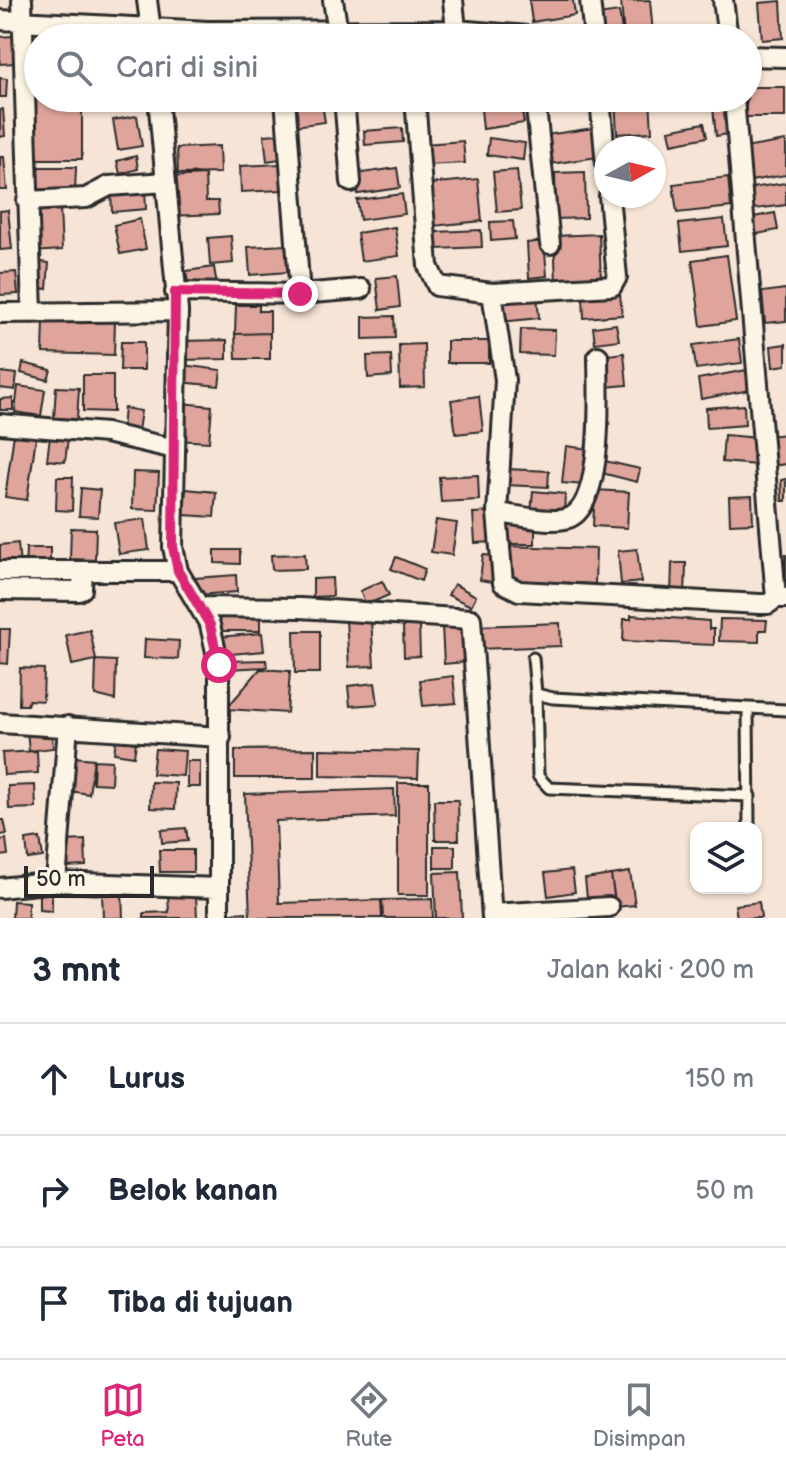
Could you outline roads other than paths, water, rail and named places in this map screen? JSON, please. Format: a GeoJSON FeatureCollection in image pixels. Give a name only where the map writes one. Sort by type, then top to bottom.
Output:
{"type":"FeatureCollection","features":[{"type":"Feature","properties":{"kind":"street"},"geometry":{"type":"LineString","coordinates":[[22,0],[24,24]]}},
{"type":"Feature","properties":{"kind":"street"},"geometry":{"type":"LineString","coordinates":[[147,0],[150,24]]}},
{"type":"Feature","properties":{"kind":"street"},"geometry":{"type":"LineString","coordinates":[[333,0],[337,24]]}},
{"type":"Feature","properties":{"kind":"street"},"geometry":{"type":"LineString","coordinates":[[453,0],[455,24]]}},
{"type":"Feature","properties":{"kind":"street"},"geometry":{"type":"LineString","coordinates":[[590,0],[593,24]]}},
{"type":"Feature","properties":{"kind":"street"},"geometry":{"type":"LineString","coordinates":[[723,0],[726,24]]}},
{"type":"Feature","properties":{"kind":"street"},"geometry":{"type":"LineString","coordinates":[[0,20],[60,24]]}},
{"type":"Feature","properties":{"kind":"street"},"geometry":{"type":"LineString","coordinates":[[762,56],[786,57]]}},
{"type":"Feature","properties":{"kind":"street"},"geometry":{"type":"LineString","coordinates":[[26,112],[32,313]]}},
{"type":"Feature","properties":{"kind":"street"},"geometry":{"type":"LineString","coordinates":[[159,112],[176,302],[173,547],[178,571],[215,640],[221,737],[219,918]]}},
{"type":"Feature","properties":{"kind":"street"},"geometry":{"type":"LineString","coordinates":[[286,112],[300,294]]}},
{"type":"Feature","properties":{"kind":"street"},"geometry":{"type":"LineString","coordinates":[[345,112],[351,182]]}},
{"type":"Feature","properties":{"kind":"street"},"geometry":{"type":"LineString","coordinates":[[416,112],[432,280],[440,288],[492,293],[614,285],[617,277],[610,208]]}},
{"type":"Feature","properties":{"kind":"street"},"geometry":{"type":"LineString","coordinates":[[536,112],[550,244]]}},
{"type":"Feature","properties":{"kind":"street"},"geometry":{"type":"LineString","coordinates":[[601,112],[603,136]]}},
{"type":"Feature","properties":{"kind":"street"},"geometry":{"type":"LineString","coordinates":[[492,293],[502,352],[505,408],[497,513],[500,577],[512,589],[760,604],[781,598],[735,112]]}},
{"type":"Feature","properties":{"kind":"street"},"geometry":{"type":"LineString","coordinates":[[27,201],[86,198],[109,186],[166,182]]}},
{"type":"Feature","properties":{"kind":"street"},"geometry":{"type":"LineString","coordinates":[[0,313],[361,289]]}},
{"type":"Feature","properties":{"kind":"street"},"geometry":{"type":"LineString","coordinates":[[497,513],[564,520],[575,515],[588,499],[596,443],[598,356]]}},
{"type":"Feature","properties":{"kind":"street"},"geometry":{"type":"LineString","coordinates":[[0,424],[106,433],[175,449]]}},
{"type":"Feature","properties":{"kind":"street"},"geometry":{"type":"LineString","coordinates":[[0,571],[178,571]]}},
{"type":"Feature","properties":{"kind":"street"},"geometry":{"type":"LineString","coordinates":[[0,590],[79,591],[82,589],[83,571]]}},
{"type":"Feature","properties":{"kind":"street"},"geometry":{"type":"LineString","coordinates":[[200,607],[300,608],[471,619],[492,916],[609,907]]}},
{"type":"Feature","properties":{"kind":"street"},"geometry":{"type":"LineString","coordinates":[[0,723],[221,737]]}},
{"type":"Feature","properties":{"kind":"street"},"geometry":{"type":"LineString","coordinates":[[56,882],[68,726]]}},
{"type":"Feature","properties":{"kind":"street"},"geometry":{"type":"LineString","coordinates":[[0,888],[56,882],[218,888]]}},
{"type":"Feature","properties":{"kind":"lane"},"geometry":{"type":"LineString","coordinates":[[533,658],[538,776],[549,788],[750,796]]}},
{"type":"Feature","properties":{"kind":"lane"},"geometry":{"type":"LineString","coordinates":[[536,694],[553,698],[786,710]]}},
{"type":"Feature","properties":{"kind":"lane"},"geometry":{"type":"LineString","coordinates":[[748,709],[749,822]]}}]}
